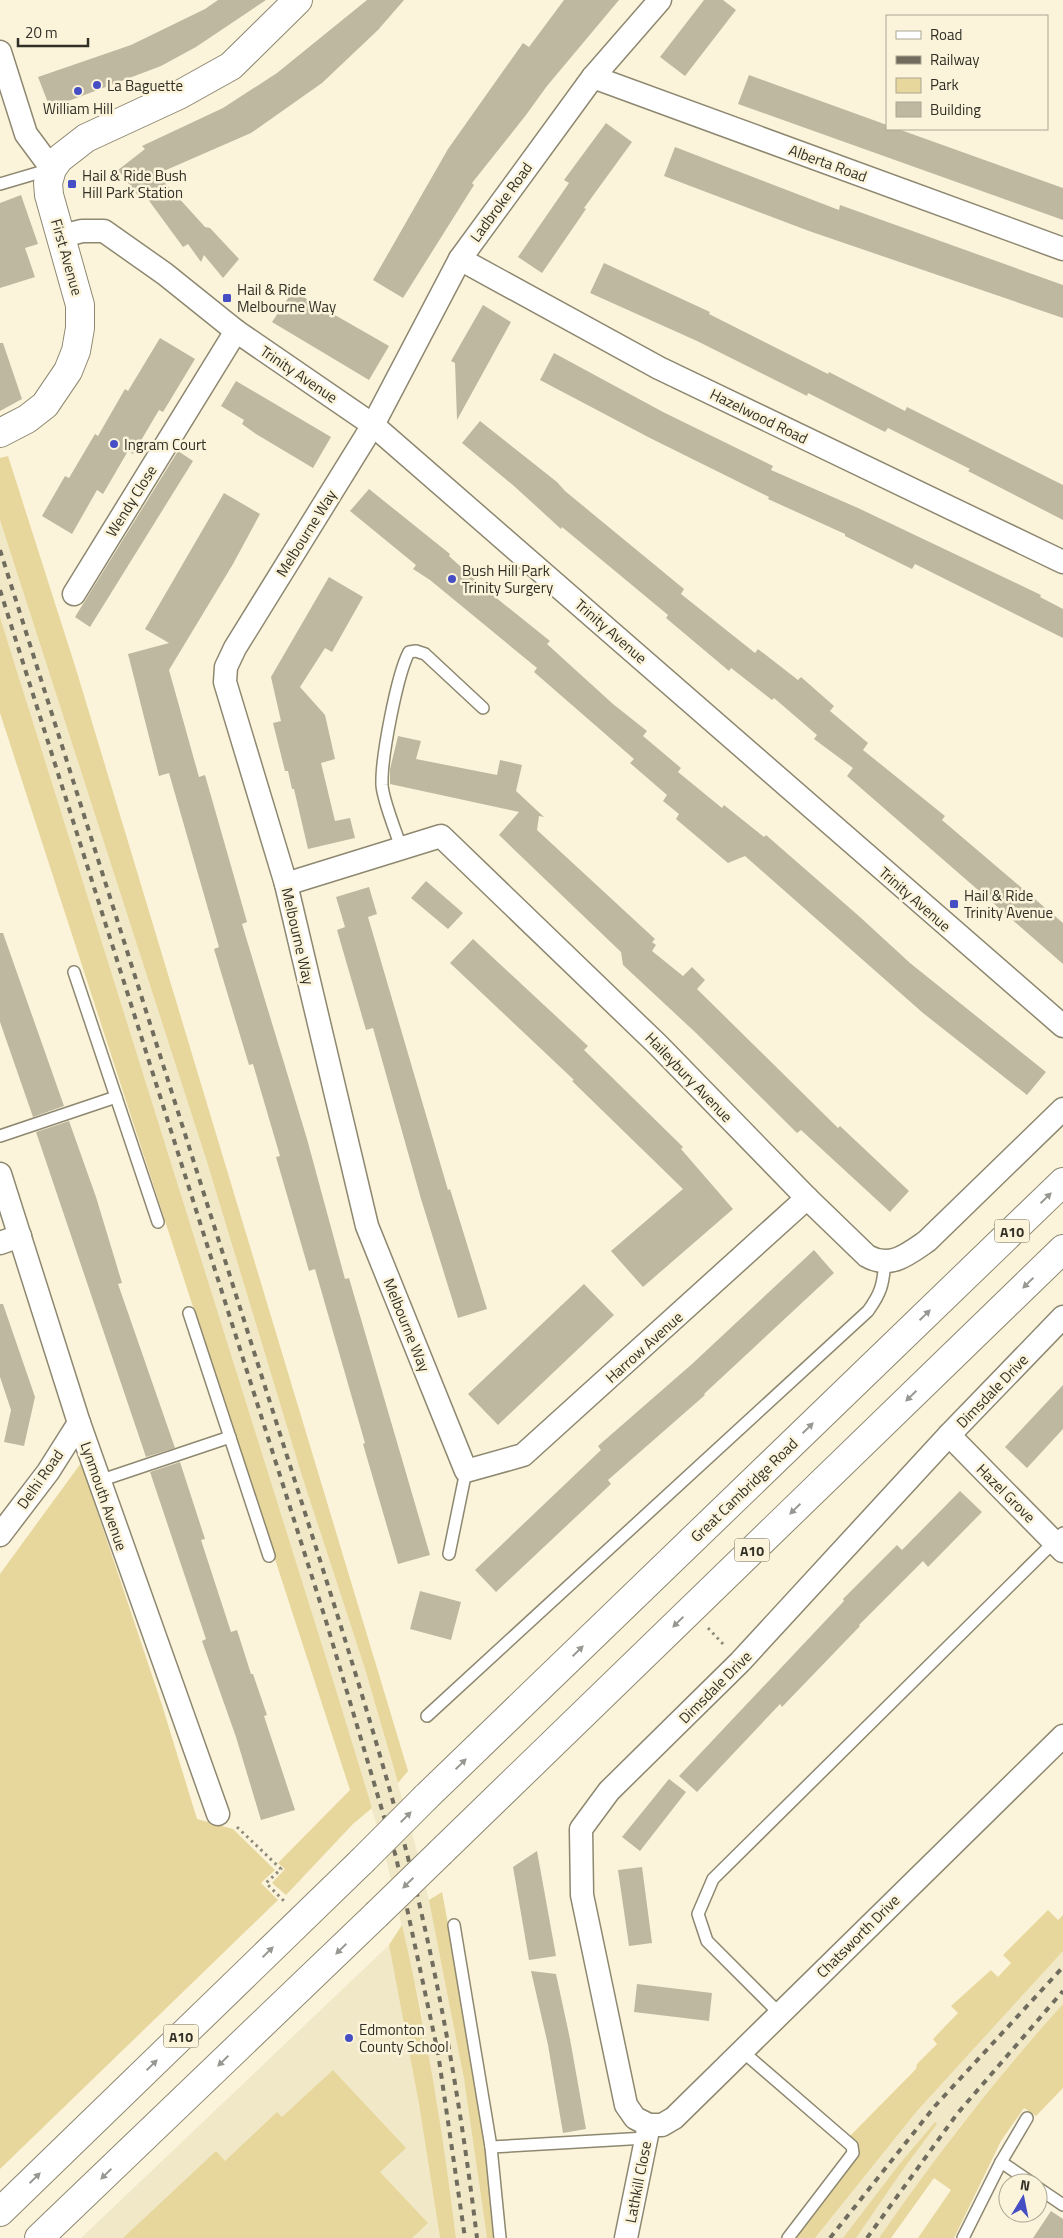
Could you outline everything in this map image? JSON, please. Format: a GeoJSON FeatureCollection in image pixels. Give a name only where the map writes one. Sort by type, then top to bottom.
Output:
{"type":"FeatureCollection","features":[{"type":"Feature","properties":{"kind":"main road"},"geometry":{"type":"LineString","coordinates":[[52,169],[59,159],[86,138],[179,95],[232,66],[298,0]]}},
{"type":"Feature","properties":{"kind":"main road","name":"First Avenue"},"geometry":{"type":"LineString","coordinates":[[0,433],[27,418],[45,405],[68,371],[76,351],[80,328],[80,305],[49,195],[48,182],[52,169]]}},
{"type":"Feature","properties":{"kind":"main road","name":"Great Cambridge Road"},"geometry":{"type":"LineString","coordinates":[[0,2212],[426,1797],[1063,1182]]}},
{"type":"Feature","properties":{"kind":"main road","name":"A10"},"geometry":{"type":"LineString","coordinates":[[39,2238],[376,1915],[1063,1249]]}},
{"type":"Feature","properties":{"kind":"street","name":"Ladbroke Road"},"geometry":{"type":"LineString","coordinates":[[373,425],[460,259],[593,77],[660,0]]}},
{"type":"Feature","properties":{"kind":"street"},"geometry":{"type":"LineString","coordinates":[[0,52],[26,134],[52,169]]}},
{"type":"Feature","properties":{"kind":"street","name":"Alberta Road"},"geometry":{"type":"LineString","coordinates":[[593,77],[1063,249]]}},
{"type":"Feature","properties":{"kind":"street","name":"Trinity Avenue"},"geometry":{"type":"LineString","coordinates":[[62,236],[82,231],[104,231],[165,274],[236,332],[373,425],[1063,1026]]}},
{"type":"Feature","properties":{"kind":"street","name":"Hazelwood Road"},"geometry":{"type":"LineString","coordinates":[[460,259],[659,368],[1063,562]]}},
{"type":"Feature","properties":{"kind":"street","name":"Wendy Close"},"geometry":{"type":"LineString","coordinates":[[74,594],[236,332]]}},
{"type":"Feature","properties":{"kind":"street","name":"Melbourne Way"},"geometry":{"type":"LineString","coordinates":[[373,425],[235,648],[226,667],[225,682],[286,884],[367,1226],[466,1471]]}},
{"type":"Feature","properties":{"kind":"street","name":"Haileybury Avenue"},"geometry":{"type":"LineString","coordinates":[[286,884],[442,836],[658,1045],[866,1256],[884,1262]]}},
{"type":"Feature","properties":{"kind":"street"},"geometry":{"type":"LineString","coordinates":[[884,1262],[903,1258],[927,1241],[1063,1109]]}},
{"type":"Feature","properties":{"kind":"street","name":"Lynmouth Avenue"},"geometry":{"type":"LineString","coordinates":[[0,1174],[10,1240],[79,1423],[218,1814]]}},
{"type":"Feature","properties":{"kind":"street","name":"Harrow Avenue"},"geometry":{"type":"LineString","coordinates":[[466,1471],[523,1455],[807,1198]]}},
{"type":"Feature","properties":{"kind":"street","name":"Dimsdale Drive"},"geometry":{"type":"LineString","coordinates":[[648,2132],[626,2105],[616,2063],[582,1895],[581,1829],[609,1791],[740,1662],[949,1435],[1063,1317]]}},
{"type":"Feature","properties":{"kind":"street","name":"Delhi Road"},"geometry":{"type":"LineString","coordinates":[[0,1535],[48,1472],[79,1423]]}},
{"type":"Feature","properties":{"kind":"street","name":"Hazel Grove"},"geometry":{"type":"LineString","coordinates":[[949,1435],[1060,1542]]}},
{"type":"Feature","properties":{"kind":"street","name":"Chatsworth Drive"},"geometry":{"type":"LineString","coordinates":[[648,2132],[674,2118],[1063,1736]]}},
{"type":"Feature","properties":{"kind":"street","name":"Lathkill Close"},"geometry":{"type":"LineString","coordinates":[[626,2238],[648,2132]]}},
{"type":"Feature","properties":{"kind":"lane"},"geometry":{"type":"LineString","coordinates":[[0,184],[52,169]]}},
{"type":"Feature","properties":{"kind":"lane"},"geometry":{"type":"LineString","coordinates":[[401,848],[382,786],[383,762],[393,712],[404,662],[409,652],[416,651],[425,654],[483,708]]}},
{"type":"Feature","properties":{"kind":"lane"},"geometry":{"type":"LineString","coordinates":[[74,972],[158,1222]]}},
{"type":"Feature","properties":{"kind":"lane"},"geometry":{"type":"LineString","coordinates":[[0,1136],[116,1097]]}},
{"type":"Feature","properties":{"kind":"lane"},"geometry":{"type":"LineString","coordinates":[[427,1716],[868,1311],[884,1284],[884,1262]]}},
{"type":"Feature","properties":{"kind":"lane"},"geometry":{"type":"LineString","coordinates":[[189,1313],[269,1556]]}},
{"type":"Feature","properties":{"kind":"lane"},"geometry":{"type":"LineString","coordinates":[[99,1481],[230,1437]]}},
{"type":"Feature","properties":{"kind":"lane"},"geometry":{"type":"LineString","coordinates":[[449,1554],[466,1471]]}},
{"type":"Feature","properties":{"kind":"lane"},"geometry":{"type":"LineString","coordinates":[[780,2014],[707,1941],[698,1914],[713,1879],[1060,1542]]}},
{"type":"Feature","properties":{"kind":"lane"},"geometry":{"type":"LineString","coordinates":[[454,1925],[491,2147],[500,2238]]}},
{"type":"Feature","properties":{"kind":"lane"},"geometry":{"type":"LineString","coordinates":[[742,2051],[852,2146],[853,2152],[788,2238]]}},
{"type":"Feature","properties":{"kind":"lane"},"geometry":{"type":"LineString","coordinates":[[963,2238],[1001,2162],[1027,2118]]}},
{"type":"Feature","properties":{"kind":"lane"},"geometry":{"type":"LineString","coordinates":[[491,2147],[648,2132]]}},
{"type":"Feature","properties":{"kind":"lane"},"geometry":{"type":"LineString","coordinates":[[1001,2162],[1017,2173]]}},
{"type":"Feature","properties":{"kind":"lane"},"geometry":{"type":"LineString","coordinates":[[1048,2195],[1063,2205]]}},
{"type":"Feature","properties":{"kind":"path"},"geometry":{"type":"LineString","coordinates":[[704,1624],[728,1649]]}},
{"type":"Feature","properties":{"kind":"path"},"geometry":{"type":"LineString","coordinates":[[218,1814],[236,1827],[281,1869],[266,1883],[286,1903]]}},
{"type":"Feature","properties":{"kind":"shaded area"},"geometry":{"type":"Polygon","coordinates":[[[0,520],[207,1162],[301,1473],[365,1669],[414,1840],[437,1932],[452,2007],[487,2238],[456,2238],[421,2009],[384,1850],[333,1680],[0,617],[0,520]]]}},
{"type":"Feature","properties":{"kind":"shaded area","name":"Edmonton County School"},"geometry":{"type":"Polygon","coordinates":[[[389,1945],[419,2104],[440,2238],[81,2238],[389,1945]]]}},
{"type":"Feature","properties":{"kind":"shaded area"},"geometry":{"type":"Polygon","coordinates":[[[1063,1951],[1063,2004],[961,2125],[879,2238],[815,2238],[917,2111],[1063,1951]]]}},
{"type":"Feature","properties":{"kind":"green space"},"geometry":{"type":"Polygon","coordinates":[[[8,456],[76,669],[408,1771],[398,1783],[365,1669],[301,1473],[207,1162],[0,520],[0,458],[8,456]]]}},
{"type":"Feature","properties":{"kind":"green space"},"geometry":{"type":"Polygon","coordinates":[[[0,617],[372,1808],[353,1824],[286,1895],[272,1883],[285,1869],[278,1863],[350,1790],[0,713],[0,617]]]}},
{"type":"Feature","properties":{"kind":"green space"},"geometry":{"type":"Polygon","coordinates":[[[81,1463],[162,1705],[197,1819],[233,1829],[275,1870],[261,1883],[278,1900],[0,2169],[0,1574],[81,1463]]]}},
{"type":"Feature","properties":{"kind":"green space"},"geometry":{"type":"Polygon","coordinates":[[[442,1892],[473,2065],[486,2151],[496,2238],[487,2238],[464,2079],[429,1900],[442,1892]]]}},
{"type":"Feature","properties":{"kind":"green space"},"geometry":{"type":"Polygon","coordinates":[[[1048,1910],[1058,1920],[1063,1915],[1063,1951],[917,2111],[815,2238],[794,2238],[860,2148],[849,2137],[916,2069],[917,2064],[937,2044],[933,2039],[958,2013],[951,2006],[991,1970],[998,1977],[1011,1963],[1003,1955],[1048,1910]]]}},
{"type":"Feature","properties":{"kind":"green space"},"geometry":{"type":"Polygon","coordinates":[[[402,1925],[433,2081],[456,2238],[440,2238],[419,2104],[389,1945],[402,1925]]]}},
{"type":"Feature","properties":{"kind":"green space"},"geometry":{"type":"Polygon","coordinates":[[[1063,2004],[1063,2088],[1036,2116],[1024,2108],[1001,2141],[954,2238],[918,2238],[951,2190],[934,2178],[891,2238],[879,2238],[967,2118],[1063,2004]]]}},
{"type":"Feature","properties":{"kind":"green space"},"geometry":{"type":"Polygon","coordinates":[[[333,2070],[406,2148],[380,2172],[428,2223],[412,2238],[123,2238],[216,2151],[225,2161],[277,2112],[282,2117],[333,2070]]]}},
{"type":"Feature","properties":{"kind":"green space"},"geometry":{"type":"Polygon","coordinates":[[[935,2122],[937,2124],[856,2238],[843,2238],[898,2166],[935,2122]]]}},
{"type":"Feature","properties":{"kind":"building"},"geometry":{"type":"Polygon","coordinates":[[[218,0],[266,0],[196,47],[161,66],[50,108],[38,77],[131,45],[205,9],[218,0]]]}},
{"type":"Feature","properties":{"kind":"building"},"geometry":{"type":"Polygon","coordinates":[[[367,0],[404,0],[378,30],[322,83],[251,133],[157,174],[205,227],[210,228],[239,259],[223,278],[204,255],[201,262],[188,244],[183,247],[147,198],[140,198],[118,170],[145,149],[142,146],[223,108],[277,73],[367,0]]]}},
{"type":"Feature","properties":{"kind":"building"},"geometry":{"type":"Polygon","coordinates":[[[564,0],[619,0],[547,86],[472,183],[474,185],[403,298],[373,280],[448,149],[523,43],[529,47],[564,0]]]}},
{"type":"Feature","properties":{"kind":"building"},"geometry":{"type":"Polygon","coordinates":[[[704,0],[723,0],[736,10],[685,76],[660,57],[704,0]]]}},
{"type":"Feature","properties":{"kind":"building"},"geometry":{"type":"Polygon","coordinates":[[[749,75],[886,125],[886,130],[901,130],[1063,188],[1063,220],[738,104],[749,75]]]}},
{"type":"Feature","properties":{"kind":"building"},"geometry":{"type":"Polygon","coordinates":[[[606,123],[632,142],[584,208],[586,209],[542,273],[518,257],[569,183],[564,180],[606,123]]]}},
{"type":"Feature","properties":{"kind":"building"},"geometry":{"type":"Polygon","coordinates":[[[675,147],[839,210],[840,205],[1063,285],[1063,318],[809,231],[664,176],[675,147]]]}},
{"type":"Feature","properties":{"kind":"building"},"geometry":{"type":"Polygon","coordinates":[[[21,195],[38,244],[25,248],[35,277],[0,288],[0,203],[21,195]]]}},
{"type":"Feature","properties":{"kind":"building"},"geometry":{"type":"Polygon","coordinates":[[[604,263],[710,312],[709,314],[828,374],[829,372],[905,411],[907,407],[1063,485],[1063,520],[968,471],[970,469],[888,428],[885,432],[808,393],[807,396],[697,341],[590,293],[604,263]]]}},
{"type":"Feature","properties":{"kind":"building"},"geometry":{"type":"Polygon","coordinates":[[[293,291],[389,346],[369,380],[272,322],[293,291]]]}},
{"type":"Feature","properties":{"kind":"building"},"geometry":{"type":"Polygon","coordinates":[[[483,305],[511,322],[457,420],[455,363],[451,361],[483,305]]]}},
{"type":"Feature","properties":{"kind":"building","name":"Ingram Court"},"geometry":{"type":"Polygon","coordinates":[[[160,338],[195,359],[163,412],[159,410],[133,454],[128,451],[103,494],[97,490],[72,534],[42,516],[65,476],[69,478],[95,434],[98,436],[125,389],[128,391],[160,338]]]}},
{"type":"Feature","properties":{"kind":"building"},"geometry":{"type":"Polygon","coordinates":[[[0,343],[3,343],[22,399],[0,411],[0,343]]]}},
{"type":"Feature","properties":{"kind":"building"},"geometry":{"type":"Polygon","coordinates":[[[554,353],[663,412],[773,466],[771,470],[858,508],[1041,595],[1040,597],[1063,609],[1063,638],[915,564],[912,569],[845,536],[845,534],[768,499],[769,497],[650,438],[540,380],[554,353]]]}},
{"type":"Feature","properties":{"kind":"building"},"geometry":{"type":"Polygon","coordinates":[[[236,381],[331,437],[313,468],[256,434],[242,424],[244,420],[221,406],[236,381]]]}},
{"type":"Feature","properties":{"kind":"building"},"geometry":{"type":"Polygon","coordinates":[[[480,421],[557,482],[565,491],[684,589],[681,594],[755,653],[758,649],[798,680],[801,677],[834,706],[830,711],[868,743],[863,750],[945,816],[942,820],[1063,923],[1063,964],[847,776],[853,768],[814,739],[817,735],[774,698],[772,700],[731,668],[729,671],[666,618],[668,615],[562,527],[561,529],[514,486],[462,443],[480,421]]]}},
{"type":"Feature","properties":{"kind":"building"},"geometry":{"type":"Polygon","coordinates":[[[178,451],[193,461],[90,627],[75,617],[178,451]]]}},
{"type":"Feature","properties":{"kind":"building"},"geometry":{"type":"Polygon","coordinates":[[[369,489],[450,554],[449,556],[484,588],[550,641],[547,644],[613,704],[647,731],[643,736],[681,768],[678,772],[722,808],[724,805],[764,837],[766,835],[910,963],[1046,1072],[1027,1095],[923,1013],[745,856],[728,863],[676,819],[679,814],[663,801],[667,795],[630,763],[634,759],[534,672],[537,668],[430,580],[413,569],[416,565],[350,511],[369,489]]]}},
{"type":"Feature","properties":{"kind":"building"},"geometry":{"type":"Polygon","coordinates":[[[224,493],[260,514],[233,564],[169,670],[199,777],[205,775],[247,922],[242,924],[307,1139],[345,1279],[349,1278],[430,1555],[398,1564],[315,1269],[309,1271],[276,1157],[280,1156],[253,1064],[249,1065],[214,949],[219,947],[169,773],[159,776],[128,654],[169,643],[145,629],[224,493]]]}},
{"type":"Feature","properties":{"kind":"building"},"geometry":{"type":"Polygon","coordinates":[[[329,577],[363,597],[332,652],[325,648],[300,687],[325,715],[335,759],[321,763],[335,821],[350,818],[355,838],[308,849],[294,789],[292,789],[288,771],[285,771],[273,723],[281,721],[271,677],[329,577]]]}},
{"type":"Feature","properties":{"kind":"building"},"geometry":{"type":"Polygon","coordinates":[[[398,736],[421,741],[416,759],[497,775],[500,760],[522,765],[516,791],[544,817],[539,816],[537,830],[655,939],[652,942],[656,945],[652,951],[683,976],[692,967],[705,980],[697,989],[838,1128],[840,1126],[909,1191],[890,1212],[801,1130],[797,1133],[696,1033],[623,965],[621,952],[499,835],[519,812],[390,784],[390,769],[398,736]]]}},
{"type":"Feature","properties":{"kind":"building"},"geometry":{"type":"Polygon","coordinates":[[[426,881],[463,913],[448,929],[411,898],[426,881]]]}},
{"type":"Feature","properties":{"kind":"building"},"geometry":{"type":"Polygon","coordinates":[[[369,887],[377,914],[368,917],[448,1190],[450,1189],[487,1309],[458,1318],[421,1199],[373,1028],[366,1030],[337,930],[345,927],[336,897],[369,887]]]}},
{"type":"Feature","properties":{"kind":"building"},"geometry":{"type":"Polygon","coordinates":[[[0,933],[3,933],[64,1106],[33,1117],[0,1022],[0,933]]]}},
{"type":"Feature","properties":{"kind":"building"},"geometry":{"type":"Polygon","coordinates":[[[473,939],[588,1046],[584,1050],[683,1147],[681,1149],[733,1209],[643,1287],[611,1251],[683,1189],[572,1081],[574,1080],[450,963],[473,939]]]}},
{"type":"Feature","properties":{"kind":"building"},"geometry":{"type":"Polygon","coordinates":[[[69,1121],[96,1197],[122,1283],[118,1284],[175,1448],[146,1457],[36,1132],[69,1121]]]}},
{"type":"Feature","properties":{"kind":"building"},"geometry":{"type":"Polygon","coordinates":[[[814,1250],[834,1273],[705,1395],[608,1480],[611,1484],[496,1592],[475,1570],[601,1450],[598,1446],[692,1364],[814,1250]]]}},
{"type":"Feature","properties":{"kind":"building"},"geometry":{"type":"Polygon","coordinates":[[[584,1284],[614,1315],[498,1425],[468,1394],[584,1284]]]}},
{"type":"Feature","properties":{"kind":"building"},"geometry":{"type":"Polygon","coordinates":[[[0,1304],[3,1304],[35,1397],[24,1446],[4,1442],[11,1410],[0,1377],[0,1304]]]}},
{"type":"Feature","properties":{"kind":"building"},"geometry":{"type":"Polygon","coordinates":[[[1063,1385],[1063,1429],[1027,1468],[1005,1447],[1063,1385]]]}},
{"type":"Feature","properties":{"kind":"building"},"geometry":{"type":"Polygon","coordinates":[[[180,1462],[205,1539],[201,1540],[231,1632],[237,1630],[251,1674],[253,1674],[267,1715],[264,1716],[295,1810],[261,1820],[236,1737],[202,1641],[206,1639],[150,1472],[180,1462]]]}},
{"type":"Feature","properties":{"kind":"building"},"geometry":{"type":"Polygon","coordinates":[[[960,1491],[982,1512],[928,1567],[923,1561],[859,1625],[782,1707],[780,1704],[697,1792],[679,1776],[844,1601],[843,1599],[897,1545],[902,1550],[960,1491]]]}},
{"type":"Feature","properties":{"kind":"building"},"geometry":{"type":"Polygon","coordinates":[[[420,1591],[461,1602],[451,1640],[410,1629],[420,1591]]]}},
{"type":"Feature","properties":{"kind":"building"},"geometry":{"type":"Polygon","coordinates":[[[669,1779],[686,1792],[640,1851],[622,1837],[669,1779]]]}},
{"type":"Feature","properties":{"kind":"building"},"geometry":{"type":"Polygon","coordinates":[[[537,1851],[556,1956],[529,1960],[513,1867],[537,1851]]]}},
{"type":"Feature","properties":{"kind":"building"},"geometry":{"type":"Polygon","coordinates":[[[642,1867],[652,1943],[629,1946],[618,1870],[642,1867]]]}},
{"type":"Feature","properties":{"kind":"building"},"geometry":{"type":"Polygon","coordinates":[[[531,1971],[556,1974],[586,2129],[563,2133],[548,2045],[531,1971]]]}},
{"type":"Feature","properties":{"kind":"building"},"geometry":{"type":"Polygon","coordinates":[[[637,1984],[712,1993],[709,2021],[634,2012],[637,1984]]]}},
{"type":"Feature","properties":{"kind":"building"},"geometry":{"type":"Polygon","coordinates":[[[1051,2211],[1063,2219],[1063,2238],[1033,2238],[1043,2223],[1048,2223],[1048,2216],[1051,2211]]]}},
{"type":"Feature","properties":{"kind":"railway"},"geometry":{"type":"LineString","coordinates":[[0,550],[338,1617],[384,1768],[414,1882],[440,1999],[461,2118],[477,2238]]}},
{"type":"Feature","properties":{"kind":"railway"},"geometry":{"type":"LineString","coordinates":[[0,590],[326,1621],[396,1857],[438,2053],[465,2238]]}},
{"type":"Feature","properties":{"kind":"railway"},"geometry":{"type":"LineString","coordinates":[[830,2238],[935,2106],[1063,1967]]}},
{"type":"Feature","properties":{"kind":"railway"},"geometry":{"type":"LineString","coordinates":[[867,2238],[957,2114],[1063,1991]]}},
{"type":"Feature","properties":{"kind":"place","name":"La Baguette"},"geometry":{"type":"Point","coordinates":[97,85]}},
{"type":"Feature","properties":{"kind":"place","name":"William Hill"},"geometry":{"type":"Point","coordinates":[78,91]}},
{"type":"Feature","properties":{"kind":"place","name":"Hail & Ride Bush Hill Park Station"},"geometry":{"type":"Point","coordinates":[72,184]}},
{"type":"Feature","properties":{"kind":"place","name":"Hail & Ride Melbourne Way"},"geometry":{"type":"Point","coordinates":[227,298]}},
{"type":"Feature","properties":{"kind":"place","name":"Ingram Court"},"geometry":{"type":"Point","coordinates":[114,444]}},
{"type":"Feature","properties":{"kind":"place","name":"Bush Hill Park Trinity Surgery"},"geometry":{"type":"Point","coordinates":[452,579]}},
{"type":"Feature","properties":{"kind":"place","name":"Hail & Ride Trinity Avenue"},"geometry":{"type":"Point","coordinates":[954,904]}},
{"type":"Feature","properties":{"kind":"place","name":"Edmonton County School"},"geometry":{"type":"Point","coordinates":[349,2038]}}]}
